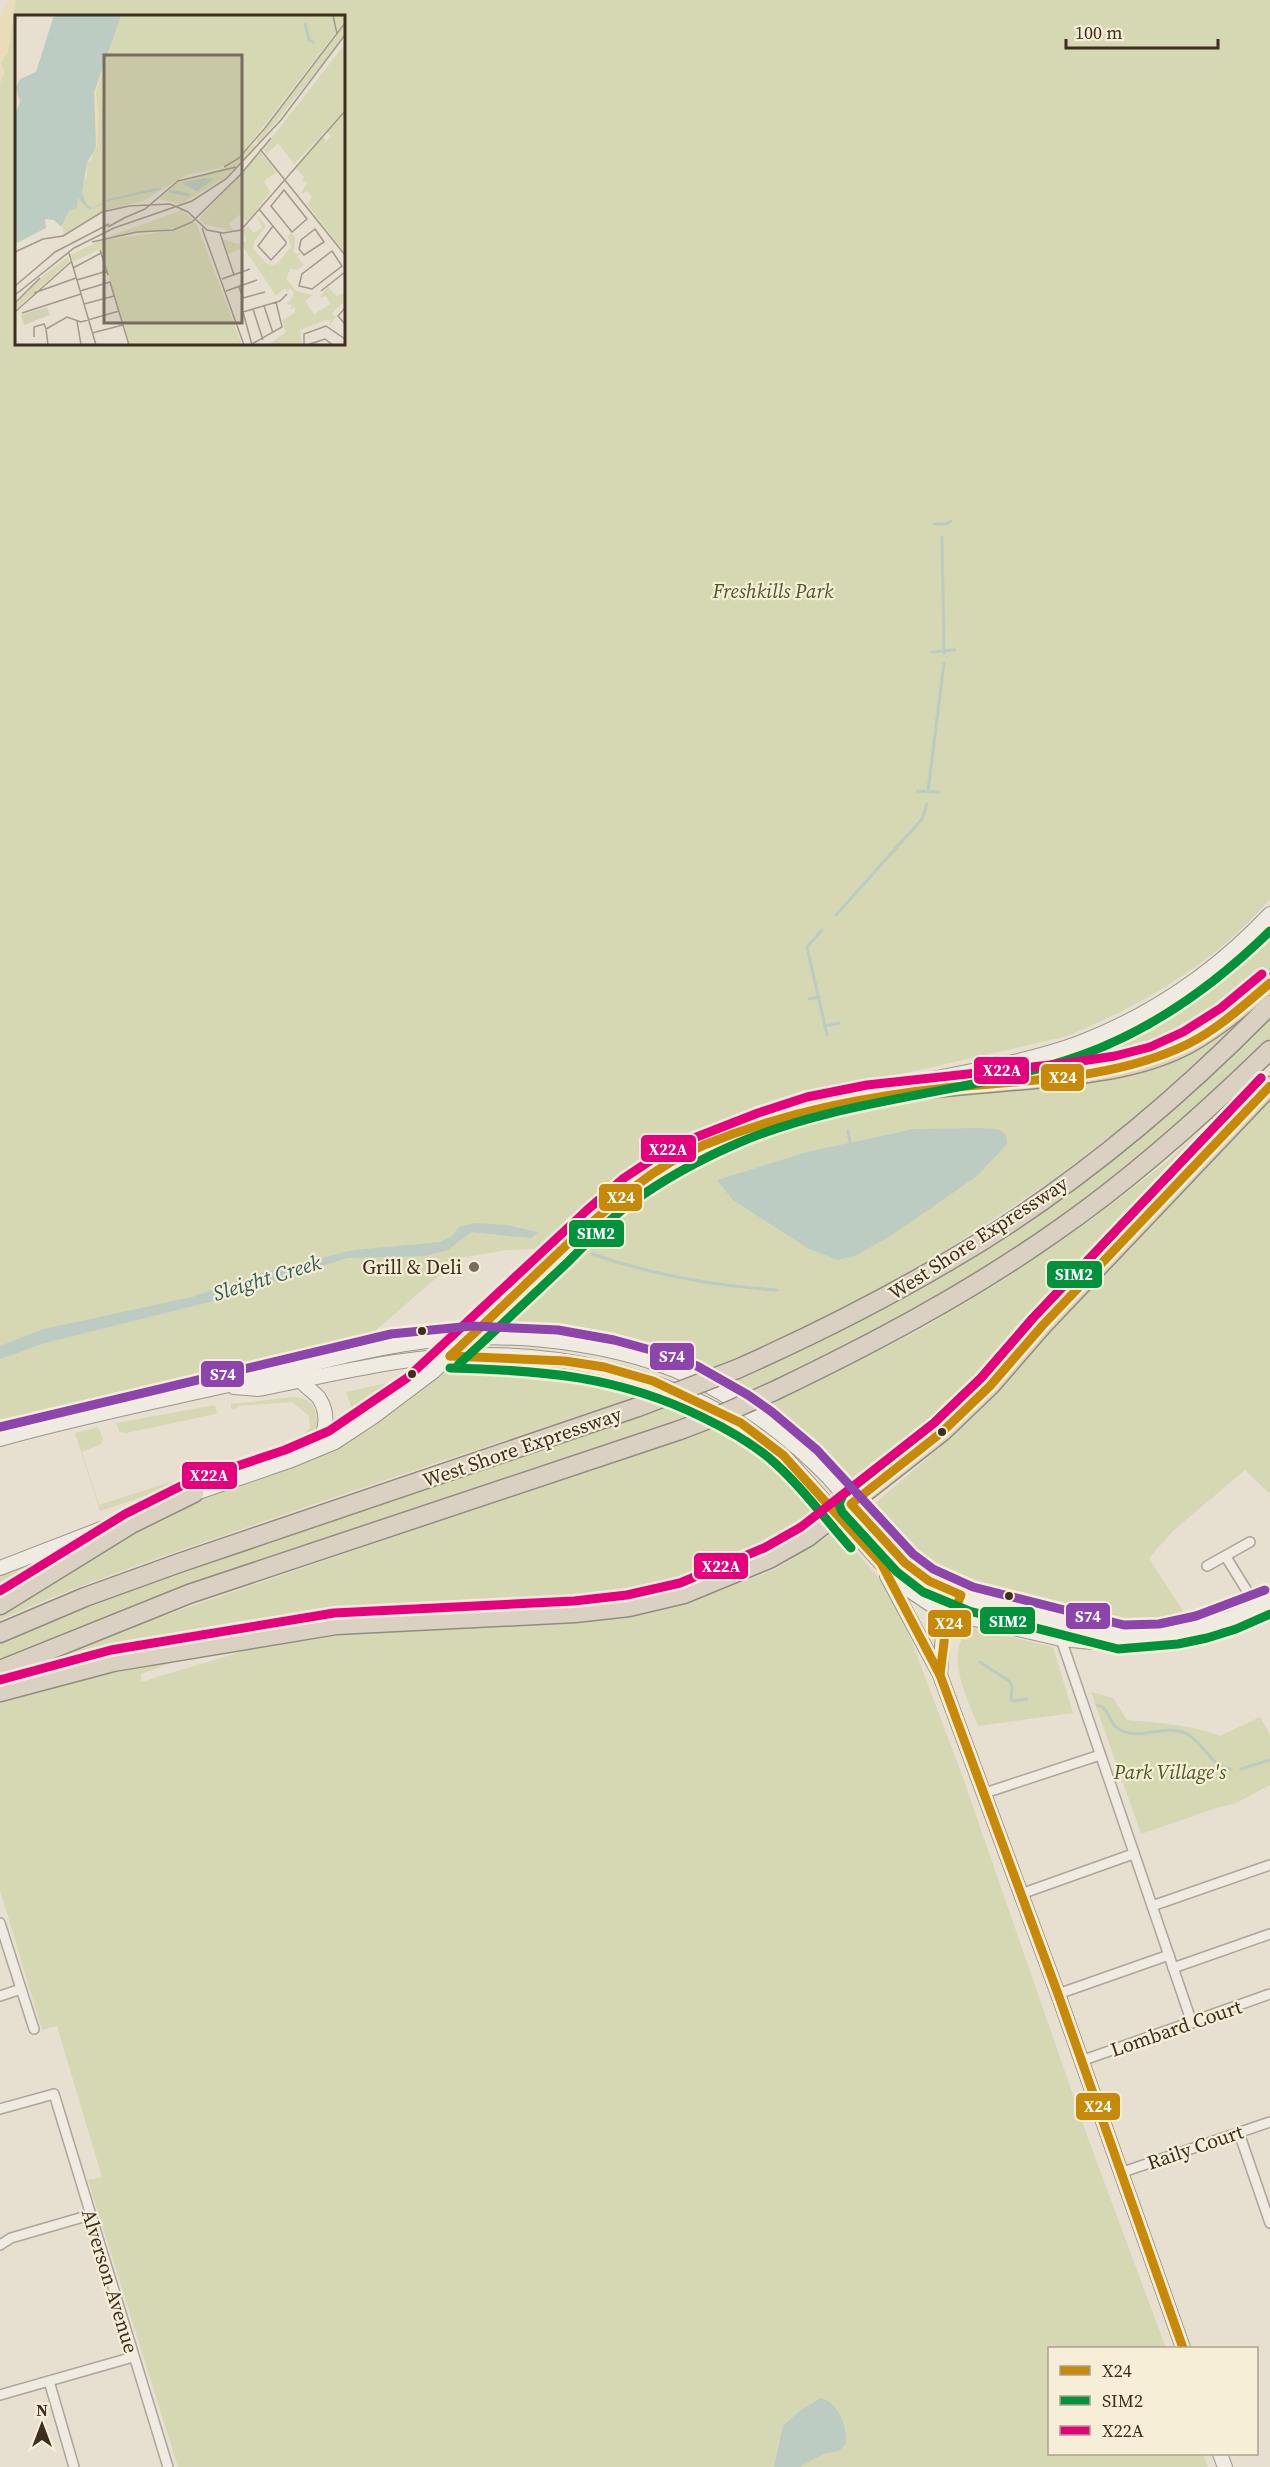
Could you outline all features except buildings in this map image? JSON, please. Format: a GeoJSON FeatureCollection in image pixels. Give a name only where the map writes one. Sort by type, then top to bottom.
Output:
{"type":"FeatureCollection","features":[{"type":"Feature","properties":{"kind":"highway"},"geometry":{"type":"LineString","coordinates":[[677,1158],[762,1124],[809,1109],[868,1097],[1070,1075],[1117,1068],[1154,1058],[1189,1043],[1228,1018],[1270,982]]}},
{"type":"Feature","properties":{"kind":"highway","name":"West Shore Expressway"},"geometry":{"type":"LineString","coordinates":[[0,1633],[85,1597],[169,1567],[638,1407],[737,1369],[871,1306],[949,1261],[1037,1205],[1196,1077],[1270,1005]]}},
{"type":"Feature","properties":{"kind":"highway","name":"West Shore Expressway"},"geometry":{"type":"LineString","coordinates":[[0,1670],[189,1593],[680,1430],[774,1391],[889,1334],[972,1286],[1056,1232],[1141,1166],[1219,1099],[1270,1050]]}},
{"type":"Feature","properties":{"kind":"highway"},"geometry":{"type":"LineString","coordinates":[[0,1692],[113,1662],[336,1625],[575,1613],[629,1607],[684,1593],[760,1563],[808,1537],[942,1432],[990,1386],[1042,1326],[1270,1086]]}},
{"type":"Feature","properties":{"kind":"highway"},"geometry":{"type":"LineString","coordinates":[[0,1605],[131,1524],[194,1494]]}},
{"type":"Feature","properties":{"kind":"street"},"geometry":{"type":"LineString","coordinates":[[0,1568],[194,1494],[289,1461],[344,1436],[415,1387],[594,1220],[632,1188],[677,1158],[749,1125],[796,1110],[1077,1044],[1135,1018],[1192,983],[1241,945],[1270,914]]}},
{"type":"Feature","properties":{"kind":"street"},"geometry":{"type":"LineString","coordinates":[[0,1439],[92,1415],[410,1343],[468,1339],[545,1340],[592,1347],[642,1359],[682,1373],[723,1393],[766,1423],[801,1452],[844,1509],[880,1563],[940,1675],[1058,1994],[1182,2347]]}},
{"type":"Feature","properties":{"kind":"street"},"geometry":{"type":"LineString","coordinates":[[226,1385],[243,1389],[258,1389],[396,1362],[450,1356],[565,1361],[604,1367],[654,1381],[741,1423],[766,1441],[905,1563],[929,1581],[961,1595],[1121,1637]]}},
{"type":"Feature","properties":{"kind":"street"},"geometry":{"type":"LineString","coordinates":[[289,1461],[315,1446],[325,1431],[326,1413],[318,1397],[301,1381]]}},
{"type":"Feature","properties":{"kind":"street"},"geometry":{"type":"LineString","coordinates":[[1207,1566],[1250,1542]]}},
{"type":"Feature","properties":{"kind":"street"},"geometry":{"type":"LineString","coordinates":[[880,1563],[906,1588],[930,1604],[950,1613],[1061,1639],[1092,1642],[1177,1632],[1204,1626],[1264,1604],[1226,1557]]}},
{"type":"Feature","properties":{"kind":"street"},"geometry":{"type":"LineString","coordinates":[[940,1675],[940,1650],[950,1613],[961,1595]]}},
{"type":"Feature","properties":{"kind":"street"},"geometry":{"type":"LineString","coordinates":[[1061,1639],[1192,2023]]}},
{"type":"Feature","properties":{"kind":"street"},"geometry":{"type":"LineString","coordinates":[[985,1793],[1100,1755]]}},
{"type":"Feature","properties":{"kind":"street"},"geometry":{"type":"LineString","coordinates":[[1021,1894],[1133,1854]]}},
{"type":"Feature","properties":{"kind":"street"},"geometry":{"type":"LineString","coordinates":[[1152,1906],[1270,1865]]}},
{"type":"Feature","properties":{"kind":"street"},"geometry":{"type":"LineString","coordinates":[[0,1923],[34,2029]]}},
{"type":"Feature","properties":{"kind":"street"},"geometry":{"type":"LineString","coordinates":[[1173,1968],[1270,1934]]}},
{"type":"Feature","properties":{"kind":"street"},"geometry":{"type":"LineString","coordinates":[[1058,1994],[1169,1955]]}},
{"type":"Feature","properties":{"kind":"street"},"geometry":{"type":"LineString","coordinates":[[0,1996],[21,1989]]}},
{"type":"Feature","properties":{"kind":"street","name":"Lombard Court"},"geometry":{"type":"LineString","coordinates":[[1081,2061],[1270,1994]]}},
{"type":"Feature","properties":{"kind":"street","name":"Alverson Avenue"},"geometry":{"type":"LineString","coordinates":[[0,2109],[54,2094],[168,2467]]}},
{"type":"Feature","properties":{"kind":"street","name":"Raily Court"},"geometry":{"type":"LineString","coordinates":[[1120,2173],[1270,2122]]}},
{"type":"Feature","properties":{"kind":"street"},"geometry":{"type":"LineString","coordinates":[[1239,2133],[1270,2223]]}},
{"type":"Feature","properties":{"kind":"street"},"geometry":{"type":"LineString","coordinates":[[0,2245],[11,2238],[90,2216]]}},
{"type":"Feature","properties":{"kind":"street"},"geometry":{"type":"LineString","coordinates":[[0,2395],[133,2357]]}},
{"type":"Feature","properties":{"kind":"street"},"geometry":{"type":"LineString","coordinates":[[49,2381],[74,2467]]}},
{"type":"Feature","properties":{"kind":"green space","name":"Freshkills Park"},"geometry":{"type":"Polygon","coordinates":[[[8,0],[1270,0],[1270,899],[1249,922],[1201,963],[1149,997],[1093,1025],[1064,1037],[755,1107],[681,1143],[606,1192],[544,1252],[532,1249],[506,1250],[459,1258],[359,1345],[106,1403],[0,1431],[0,22],[8,0]]]}},
{"type":"Feature","properties":{"kind":"green space"},"geometry":{"type":"Polygon","coordinates":[[[1270,923],[1270,970],[1210,1021],[1171,1047],[1130,1060],[963,1081],[1123,1030],[1191,993],[1238,957],[1270,923]]]}},
{"type":"Feature","properties":{"kind":"green space"},"geometry":{"type":"Polygon","coordinates":[[[1270,1017],[1270,1042],[1202,1104],[1108,1185],[1005,1258],[879,1332],[791,1374],[747,1392],[730,1381],[874,1314],[919,1290],[985,1249],[1136,1140],[1219,1069],[1270,1017]]]}},
{"type":"Feature","properties":{"kind":"green space"},"geometry":{"type":"Polygon","coordinates":[[[1231,1022],[1234,1026],[1224,1037],[1136,1116],[1054,1179],[945,1251],[855,1305],[706,1371],[630,1343],[585,1333],[502,1328],[496,1324],[526,1294],[664,1174],[756,1132],[835,1111],[933,1094],[1124,1070],[1231,1022]]]}},
{"type":"Feature","properties":{"kind":"green space"},"geometry":{"type":"Polygon","coordinates":[[[1257,1079],[1262,1082],[976,1385],[859,1490],[799,1435],[763,1407],[916,1332],[1005,1279],[1088,1222],[1168,1161],[1257,1079]]]}},
{"type":"Feature","properties":{"kind":"green space"},"geometry":{"type":"Polygon","coordinates":[[[1270,1093],[1270,1494],[1245,1470],[1173,1531],[1149,1558],[1183,1611],[1186,1620],[1167,1624],[1114,1624],[1114,1620],[974,1589],[950,1579],[914,1557],[894,1537],[872,1506],[952,1437],[950,1432],[1270,1093]]]}},
{"type":"Feature","properties":{"kind":"green space"},"geometry":{"type":"Polygon","coordinates":[[[456,1369],[551,1371],[604,1379],[647,1393],[343,1494],[151,1561],[0,1620],[0,1610],[136,1529],[210,1495],[309,1460],[369,1430],[444,1373],[453,1372],[456,1369]]]}},
{"type":"Feature","properties":{"kind":"green space"},"geometry":{"type":"Polygon","coordinates":[[[386,1385],[385,1388],[352,1409],[346,1392],[386,1385]]]}},
{"type":"Feature","properties":{"kind":"green space"},"geometry":{"type":"Polygon","coordinates":[[[294,1397],[308,1401],[315,1409],[317,1423],[313,1432],[307,1439],[287,1449],[257,1458],[256,1454],[302,1437],[310,1427],[309,1416],[292,1402],[239,1406],[234,1409],[231,1408],[231,1404],[294,1397]]]}},
{"type":"Feature","properties":{"kind":"green space"},"geometry":{"type":"Polygon","coordinates":[[[215,1405],[217,1412],[215,1414],[126,1433],[120,1432],[116,1423],[215,1405]]]}},
{"type":"Feature","properties":{"kind":"green space"},"geometry":{"type":"Polygon","coordinates":[[[672,1405],[693,1414],[109,1616],[0,1661],[0,1641],[93,1602],[672,1405]]]}},
{"type":"Feature","properties":{"kind":"green space"},"geometry":{"type":"Polygon","coordinates":[[[718,1426],[776,1465],[802,1490],[818,1517],[755,1556],[644,1594],[523,1604],[326,1611],[71,1660],[29,1671],[65,1653],[133,1626],[718,1426]]]}},
{"type":"Feature","properties":{"kind":"green space"},"geometry":{"type":"Polygon","coordinates":[[[98,1427],[103,1439],[101,1444],[82,1452],[99,1505],[242,1459],[243,1462],[255,1459],[100,1511],[75,1433],[98,1427]]]}},
{"type":"Feature","properties":{"kind":"green space"},"geometry":{"type":"Polygon","coordinates":[[[835,1531],[840,1533],[885,1585],[910,1637],[962,1775],[1089,2141],[1166,2347],[1048,2347],[1048,2455],[1203,2455],[1208,2467],[178,2467],[88,2180],[102,2177],[57,2026],[42,2030],[0,1890],[0,1698],[180,1653],[174,1662],[141,1674],[141,1682],[297,1635],[648,1611],[709,1595],[776,1569],[835,1531]]]}},
{"type":"Feature","properties":{"kind":"green space"},"geometry":{"type":"Polygon","coordinates":[[[99,1534],[0,1596],[0,1573],[99,1534]]]}},
{"type":"Feature","properties":{"kind":"green space"},"geometry":{"type":"Polygon","coordinates":[[[969,1627],[1053,1647],[1073,1713],[978,1726],[963,1688],[958,1663],[958,1650],[969,1627]]]}},
{"type":"Feature","properties":{"kind":"green space","name":"Park Village's"},"geometry":{"type":"Polygon","coordinates":[[[1091,1692],[1113,1698],[1127,1720],[1186,1726],[1220,1736],[1260,1717],[1270,1735],[1270,1785],[1234,1804],[1141,1834],[1091,1692]]]}},
{"type":"Feature","properties":{"kind":"sand"},"geometry":{"type":"Polygon","coordinates":[[[8,0],[16,0],[8,53],[1,63],[5,73],[0,83],[0,22],[8,0]]]}},
{"type":"Feature","properties":{"kind":"water"},"geometry":{"type":"Polygon","coordinates":[[[914,1129],[999,1130],[1005,1134],[1007,1144],[977,1176],[892,1235],[857,1255],[838,1260],[809,1249],[733,1200],[717,1180],[807,1152],[914,1129]]]}},
{"type":"Feature","properties":{"kind":"water"},"geometry":{"type":"Polygon","coordinates":[[[475,1223],[507,1225],[538,1232],[531,1238],[471,1232],[448,1250],[425,1256],[347,1258],[214,1301],[42,1344],[0,1359],[0,1346],[44,1329],[192,1297],[263,1273],[354,1250],[440,1242],[452,1236],[459,1227],[475,1223]]]}},
{"type":"Feature","properties":{"kind":"water"},"geometry":{"type":"Polygon","coordinates":[[[821,2398],[833,2405],[841,2416],[846,2443],[839,2451],[823,2454],[800,2467],[774,2467],[783,2426],[801,2410],[821,2398]]]}},
{"type":"Feature","properties":{"kind":"waterway"},"geometry":{"type":"LineString","coordinates":[[934,524],[946,524],[951,521]]}},
{"type":"Feature","properties":{"kind":"waterway"},"geometry":{"type":"LineString","coordinates":[[942,537],[944,653]]}},
{"type":"Feature","properties":{"kind":"waterway"},"geometry":{"type":"LineString","coordinates":[[932,652],[955,650]]}},
{"type":"Feature","properties":{"kind":"waterway"},"geometry":{"type":"LineString","coordinates":[[928,791],[944,663]]}},
{"type":"Feature","properties":{"kind":"waterway"},"geometry":{"type":"LineString","coordinates":[[917,791],[939,792]]}},
{"type":"Feature","properties":{"kind":"waterway"},"geometry":{"type":"LineString","coordinates":[[836,915],[922,819],[927,804]]}},
{"type":"Feature","properties":{"kind":"waterway"},"geometry":{"type":"LineString","coordinates":[[822,930],[807,947],[827,1035]]}},
{"type":"Feature","properties":{"kind":"waterway"},"geometry":{"type":"LineString","coordinates":[[809,999],[819,997]]}},
{"type":"Feature","properties":{"kind":"waterway"},"geometry":{"type":"LineString","coordinates":[[825,1026],[839,1023]]}},
{"type":"Feature","properties":{"kind":"waterway"},"geometry":{"type":"LineString","coordinates":[[848,1131],[850,1143]]}},
{"type":"Feature","properties":{"kind":"waterway","name":"Sleight Creek"},"geometry":{"type":"LineString","coordinates":[[592,1254],[638,1268],[683,1278],[730,1286],[777,1290]]}},
{"type":"Feature","properties":{"kind":"waterway"},"geometry":{"type":"LineString","coordinates":[[980,1662],[1009,1681],[1012,1686],[1011,1699],[1014,1701],[1027,1699]]}},
{"type":"Feature","properties":{"kind":"waterway"},"geometry":{"type":"LineString","coordinates":[[1097,1705],[1104,1708],[1117,1728],[1125,1732],[1168,1730],[1185,1733],[1192,1737],[1217,1763],[1231,1769]]}},
{"type":"Feature","properties":{"kind":"waterway"},"geometry":{"type":"LineString","coordinates":[[1241,1769],[1270,1760]]}},
{"type":"Feature","properties":{"kind":"transit line","name":"SIM2"},"geometry":{"type":"LineString","coordinates":[[458,1365],[614,1216],[656,1186],[697,1163],[738,1143],[780,1127],[822,1115],[996,1079],[1082,1055],[1134,1032],[1183,1003],[1228,969],[1270,931]]}},
{"type":"Feature","properties":{"kind":"transit line","name":"X22A"},"geometry":{"type":"LineString","coordinates":[[0,1591],[125,1514],[189,1482],[285,1450],[329,1431],[407,1378],[586,1211],[624,1178],[671,1147],[758,1113],[807,1097],[867,1085],[1068,1063],[1115,1056],[1150,1047],[1183,1032],[1221,1008],[1262,974]]}},
{"type":"Feature","properties":{"kind":"transit line","name":"X24"},"geometry":{"type":"LineString","coordinates":[[450,1356],[572,1240],[618,1200],[668,1164],[704,1145],[765,1123],[827,1107],[890,1095],[1073,1076],[1103,1071],[1160,1056],[1210,1031],[1270,983]]}},
{"type":"Feature","properties":{"kind":"transit line","name":"SIM2"},"geometry":{"type":"LineString","coordinates":[[1261,1078],[1033,1318],[981,1378],[934,1423],[843,1495],[839,1504],[842,1512],[897,1572],[923,1592],[969,1611],[1118,1649],[1178,1644],[1207,1638],[1236,1629],[1270,1614]]}},
{"type":"Feature","properties":{"kind":"transit line","name":"X22A"},"geometry":{"type":"LineString","coordinates":[[0,1680],[111,1650],[334,1613],[574,1601],[627,1595],[680,1583],[764,1548],[801,1527],[934,1423],[981,1378],[1033,1318],[1261,1078]]}},
{"type":"Feature","properties":{"kind":"transit line","name":"X24"},"geometry":{"type":"LineString","coordinates":[[1183,2347],[1058,1994],[940,1675],[945,1634],[961,1595],[929,1581],[905,1563],[851,1504],[942,1432],[990,1386],[1042,1326],[1270,1086]]}},
{"type":"Feature","properties":{"kind":"transit line","name":"S74"},"geometry":{"type":"LineString","coordinates":[[0,1427],[391,1334],[472,1326],[558,1330],[614,1340],[669,1355],[697,1366],[748,1395],[817,1450],[913,1554],[933,1569],[973,1587],[1124,1625],[1159,1624],[1196,1616],[1265,1590]]}},
{"type":"Feature","properties":{"kind":"transit line","name":"X24"},"geometry":{"type":"LineString","coordinates":[[450,1356],[565,1361],[604,1367],[653,1381],[741,1423],[783,1455],[881,1563],[940,1675]]}},
{"type":"Feature","properties":{"kind":"transit line","name":"SIM2"},"geometry":{"type":"LineString","coordinates":[[450,1368],[516,1371],[579,1378],[640,1392],[671,1403],[736,1435],[768,1457],[801,1489],[851,1548]]}},
{"type":"Feature","properties":{"kind":"place","name":"Grill & Deli"},"geometry":{"type":"Point","coordinates":[474,1267]}}]}
